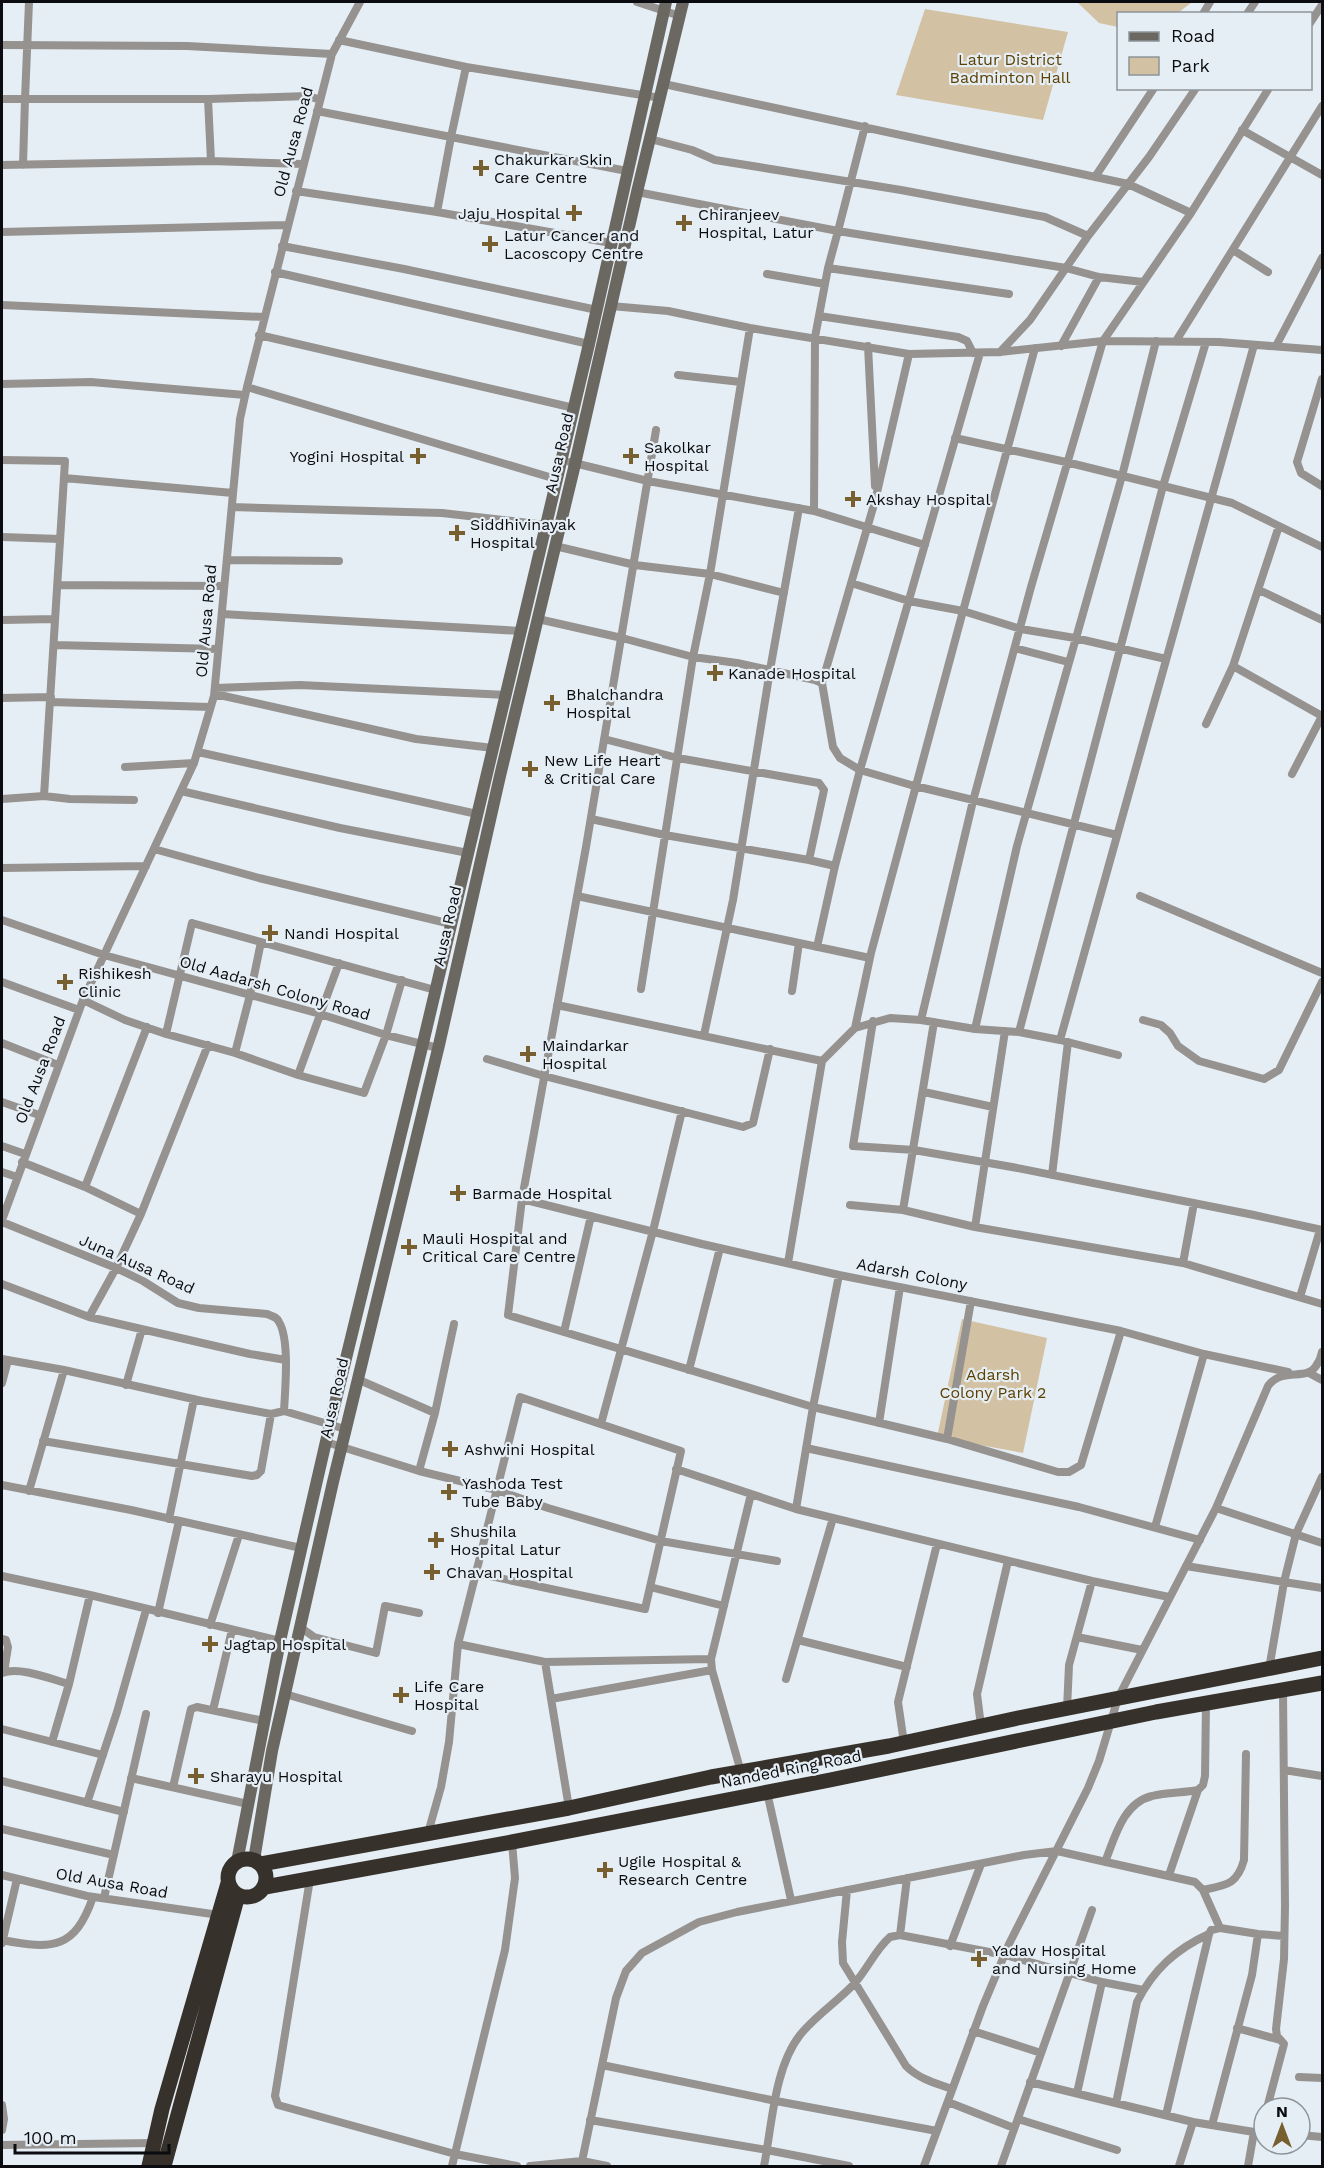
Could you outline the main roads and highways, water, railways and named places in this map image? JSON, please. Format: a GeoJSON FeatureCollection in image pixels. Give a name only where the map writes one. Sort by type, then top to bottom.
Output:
{"type":"FeatureCollection","features":[{"type":"Feature","properties":{"kind":"highway"},"geometry":{"type":"LineString","coordinates":[[164,2166],[233,1889],[228,1875],[237,1862],[245,1859],[257,1862],[569,1808],[1323,1658]]}},
{"type":"Feature","properties":{"kind":"highway","name":"Nanded Ring Road"},"geometry":{"type":"LineString","coordinates":[[265,1887],[512,1842],[1112,1722],[1323,1683]]}},
{"type":"Feature","properties":{"kind":"highway","name":"Ausa Road"},"geometry":{"type":"LineString","coordinates":[[257,1862],[266,1871],[265,1887]]}},
{"type":"Feature","properties":{"kind":"highway"},"geometry":{"type":"LineString","coordinates":[[233,1889],[253,1897],[265,1887]]}},
{"type":"Feature","properties":{"kind":"highway"},"geometry":{"type":"LineString","coordinates":[[149,2166],[162,2109],[219,1915],[233,1889]]}},
{"type":"Feature","properties":{"kind":"main road","name":"Ausa Road"},"geometry":{"type":"LineString","coordinates":[[257,1862],[272,1750],[345,1429],[438,1048],[683,2]]}},
{"type":"Feature","properties":{"kind":"main road"},"geometry":{"type":"LineString","coordinates":[[237,1862],[280,1641],[330,1424],[590,344],[665,6]]}},
{"type":"Feature","properties":{"kind":"place","name":"Chakurkar Skin Care Centre"},"geometry":{"type":"Point","coordinates":[481,168]}},
{"type":"Feature","properties":{"kind":"place","name":"Jaju Hospital"},"geometry":{"type":"Point","coordinates":[574,213]}},
{"type":"Feature","properties":{"kind":"place","name":"Chiranjeev Hospital, Latur"},"geometry":{"type":"Point","coordinates":[684,223]}},
{"type":"Feature","properties":{"kind":"place","name":"Latur Cancer and Lacoscopy Centre"},"geometry":{"type":"Point","coordinates":[490,244]}},
{"type":"Feature","properties":{"kind":"place","name":"Yogini Hospital"},"geometry":{"type":"Point","coordinates":[418,456]}},
{"type":"Feature","properties":{"kind":"place","name":"Sakolkar Hospital"},"geometry":{"type":"Point","coordinates":[631,456]}},
{"type":"Feature","properties":{"kind":"place","name":"Akshay Hospital"},"geometry":{"type":"Point","coordinates":[853,499]}},
{"type":"Feature","properties":{"kind":"place","name":"Siddhivinayak Hospital"},"geometry":{"type":"Point","coordinates":[457,533]}},
{"type":"Feature","properties":{"kind":"place","name":"Kanade Hospital"},"geometry":{"type":"Point","coordinates":[715,673]}},
{"type":"Feature","properties":{"kind":"place","name":"Bhalchandra Hospital"},"geometry":{"type":"Point","coordinates":[552,703]}},
{"type":"Feature","properties":{"kind":"place","name":"New Life Heart & Critical Care"},"geometry":{"type":"Point","coordinates":[530,769]}},
{"type":"Feature","properties":{"kind":"place","name":"Nandi Hospital"},"geometry":{"type":"Point","coordinates":[270,933]}},
{"type":"Feature","properties":{"kind":"place","name":"Rishikesh Clinic"},"geometry":{"type":"Point","coordinates":[65,982]}},
{"type":"Feature","properties":{"kind":"place","name":"Maindarkar Hospital"},"geometry":{"type":"Point","coordinates":[528,1054]}},
{"type":"Feature","properties":{"kind":"place","name":"Barmade Hospital"},"geometry":{"type":"Point","coordinates":[458,1193]}},
{"type":"Feature","properties":{"kind":"place","name":"Mauli Hospital and Critical Care Centre"},"geometry":{"type":"Point","coordinates":[409,1247]}},
{"type":"Feature","properties":{"kind":"place","name":"Ashwini Hospital"},"geometry":{"type":"Point","coordinates":[450,1449]}},
{"type":"Feature","properties":{"kind":"place","name":"Yashoda Test Tube Baby"},"geometry":{"type":"Point","coordinates":[449,1492]}},
{"type":"Feature","properties":{"kind":"place","name":"Shushila Hospital Latur"},"geometry":{"type":"Point","coordinates":[436,1540]}},
{"type":"Feature","properties":{"kind":"place","name":"Chavan Hospital"},"geometry":{"type":"Point","coordinates":[432,1572]}},
{"type":"Feature","properties":{"kind":"place","name":"Jagtap Hospital"},"geometry":{"type":"Point","coordinates":[210,1644]}},
{"type":"Feature","properties":{"kind":"place","name":"Life Care Hospital"},"geometry":{"type":"Point","coordinates":[401,1695]}},
{"type":"Feature","properties":{"kind":"place","name":"Sharayu Hospital"},"geometry":{"type":"Point","coordinates":[196,1776]}},
{"type":"Feature","properties":{"kind":"place","name":"Ugile Hospital & Research Centre"},"geometry":{"type":"Point","coordinates":[605,1870]}},
{"type":"Feature","properties":{"kind":"place","name":"Yadav Hospital and Nursing Home"},"geometry":{"type":"Point","coordinates":[979,1959]}},
{"type":"Feature","properties":{"kind":"park label","name":"Latur District Badminton Hall"},"geometry":{"type":"Point","coordinates":[1010,68]}},
{"type":"Feature","properties":{"kind":"park label","name":"Adarsh Colony Park 2"},"geometry":{"type":"Point","coordinates":[993,1383]}}]}
